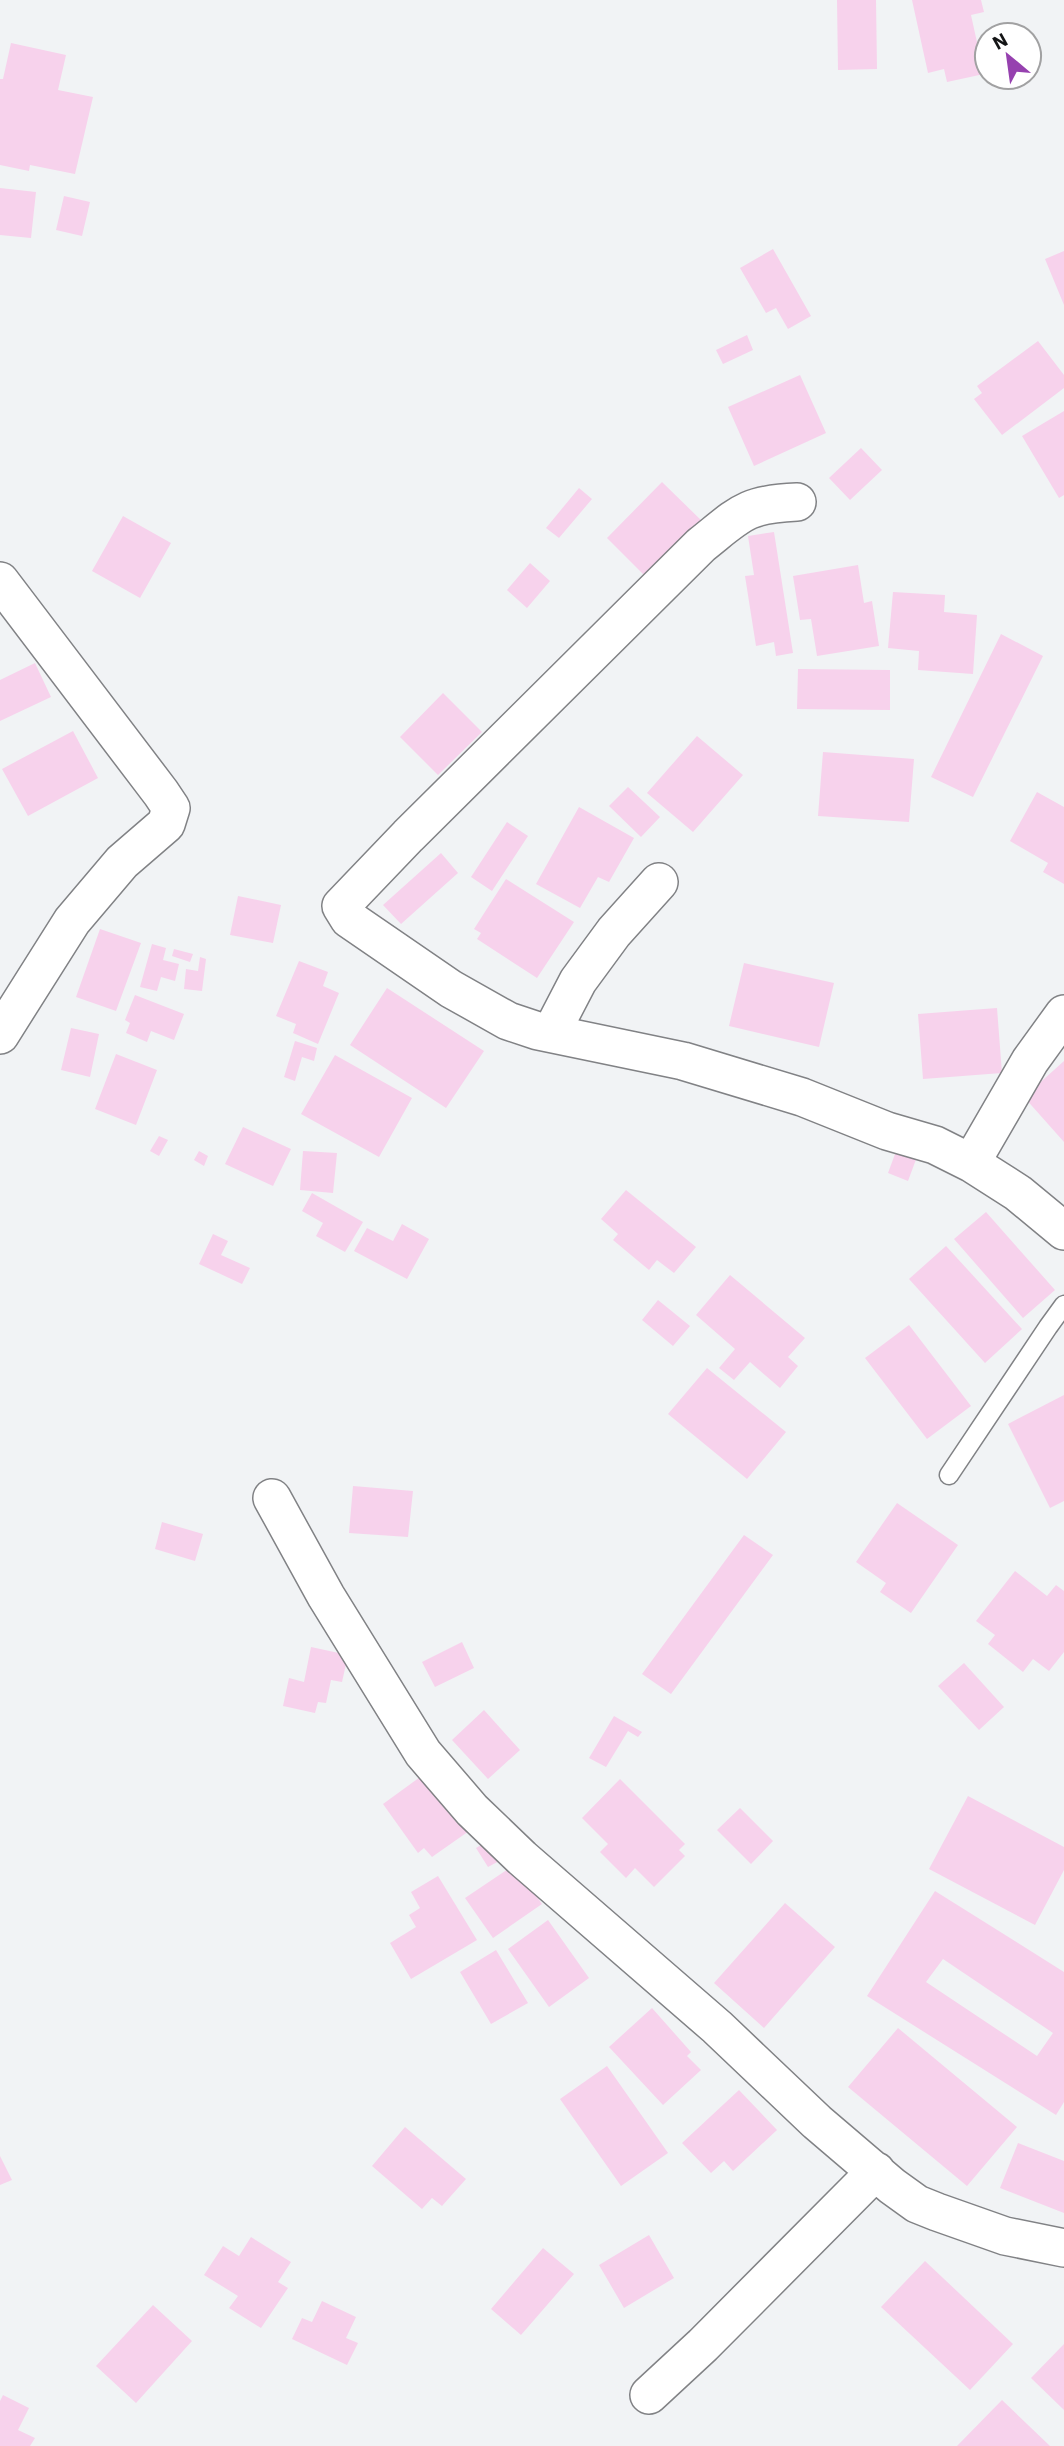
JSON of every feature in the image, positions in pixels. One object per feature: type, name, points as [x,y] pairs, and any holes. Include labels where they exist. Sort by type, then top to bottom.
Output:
[{"type":"street","points":[[797,502],[765,503],[743,510],[701,545],[341,906],[349,919],[451,989],[508,1021],[682,1061],[802,1097],[887,1131],[935,1145],[1018,1192],[1064,1231]]},
{"type":"street","points":[[0,581],[171,808],[166,824],[122,862],[72,921],[0,1035]]},
{"type":"street","points":[[551,1033],[578,981],[614,932],[659,882]]},
{"type":"street","points":[[971,1163],[1030,1061],[1064,1014]]},
{"type":"street","points":[[272,1498],[326,1596],[423,1753],[457,1794],[523,1858],[717,2027],[817,2122],[892,2186],[927,2208],[1005,2236],[1064,2248]]},
{"type":"street","points":[[649,2395],[704,2345],[876,2171]]},
{"type":"lane","points":[[950,1475],[1064,1306]]},
{"type":"building","points":[[837,0],[876,0],[877,69],[838,70]]},
{"type":"building","points":[[912,0],[981,0],[984,12],[971,15],[973,76],[947,82],[944,69],[928,73]]},
{"type":"building","points":[[11,43],[66,55],[58,90],[93,97],[75,174],[30,165],[29,171],[0,165],[0,79],[3,79]]},
{"type":"building","points":[[0,188],[36,192],[31,238],[0,235]]},
{"type":"building","points":[[64,196],[90,202],[82,236],[56,230]]},
{"type":"building","points":[[773,249],[811,316],[788,329],[776,308],[766,313],[740,268]]},
{"type":"building","points":[[1064,251],[1064,305],[1045,259]]},
{"type":"building","points":[[747,335],[753,350],[723,364],[716,350]]},
{"type":"building","points":[[1038,341],[1064,375],[1064,388],[1002,435],[974,399],[982,393],[977,386]]},
{"type":"building","points":[[800,375],[826,433],[754,466],[728,407]]},
{"type":"building","points":[[1064,411],[1064,495],[1059,498],[1022,436]]},
{"type":"building","points":[[861,448],[882,470],[850,500],[829,478]]},
{"type":"building","points":[[662,482],[704,523],[649,580],[607,538]]},
{"type":"building","points":[[579,488],[592,499],[559,538],[546,528]]},
{"type":"building","points":[[123,516],[171,543],[140,598],[92,571]]},
{"type":"building","points":[[774,532],[793,653],[776,656],[774,642],[756,646],[745,576],[754,575],[748,536]]},
{"type":"building","points":[[530,563],[550,581],[527,608],[507,590]]},
{"type":"building","points":[[858,565],[864,603],[872,601],[879,646],[817,656],[811,619],[800,620],[793,576]]},
{"type":"building","points":[[893,592],[945,595],[944,612],[977,615],[973,674],[918,670],[919,651],[888,648]]},
{"type":"building","points":[[1001,634],[1043,656],[973,797],[931,777]]},
{"type":"building","points":[[35,663],[51,697],[0,721],[0,680]]},
{"type":"building","points":[[798,669],[890,670],[890,710],[797,709]]},
{"type":"building","points":[[443,693],[482,732],[438,775],[400,737]]},
{"type":"building","points":[[73,731],[98,778],[28,816],[2,769]]},
{"type":"building","points":[[697,736],[743,775],[693,832],[647,793]]},
{"type":"building","points":[[823,752],[914,759],[909,822],[818,816]]},
{"type":"building","points":[[628,787],[660,817],[641,837],[609,806]]},
{"type":"building","points":[[1037,792],[1064,807],[1064,884],[1043,872],[1048,863],[1010,841]]},
{"type":"building","points":[[579,807],[634,838],[609,882],[598,877],[580,908],[536,884]]},
{"type":"building","points":[[507,822],[528,836],[492,891],[471,877]]},
{"type":"building","points":[[441,853],[458,873],[401,924],[383,905]]},
{"type":"building","points":[[506,879],[574,922],[537,978],[477,939],[481,933],[474,929]]},
{"type":"building","points":[[238,896],[281,905],[273,943],[230,935]]},
{"type":"building","points":[[100,929],[141,943],[116,1011],[76,997]]},
{"type":"building","points":[[152,944],[166,948],[163,960],[179,964],[175,981],[161,977],[157,991],[140,987]]},
{"type":"building","points":[[174,949],[193,954],[190,962],[172,956]]},
{"type":"building","points":[[200,957],[206,959],[202,991],[184,989],[186,969],[198,971]]},
{"type":"building","points":[[299,961],[328,972],[323,986],[339,993],[318,1044],[293,1033],[296,1024],[276,1016]]},
{"type":"building","points":[[744,963],[834,983],[819,1047],[729,1026]]},
{"type":"building","points":[[387,988],[484,1051],[446,1108],[350,1045]]},
{"type":"building","points":[[135,995],[184,1014],[174,1040],[151,1031],[147,1042],[126,1033],[130,1023],[125,1020]]},
{"type":"building","points":[[997,1008],[1002,1073],[923,1079],[918,1014]]},
{"type":"building","points":[[71,1028],[99,1034],[90,1077],[61,1070]]},
{"type":"building","points":[[295,1041],[317,1048],[314,1061],[302,1057],[295,1081],[284,1077]]},
{"type":"building","points":[[116,1054],[157,1070],[136,1125],[95,1109]]},
{"type":"building","points":[[335,1055],[412,1098],[379,1157],[301,1114]]},
{"type":"building","points":[[1064,1061],[1064,1142],[1024,1097]]},
{"type":"building","points":[[243,1127],[291,1149],[273,1186],[225,1164]]},
{"type":"building","points":[[159,1136],[168,1140],[159,1156],[150,1151]]},
{"type":"building","points":[[898,1146],[918,1154],[908,1181],[888,1173]]},
{"type":"building","points":[[199,1151],[208,1156],[204,1166],[194,1160]]},
{"type":"building","points":[[303,1151],[337,1153],[333,1193],[300,1190]]},
{"type":"building","points":[[626,1190],[696,1247],[674,1273],[657,1260],[649,1270],[613,1240],[618,1234],[601,1219]]},
{"type":"building","points":[[312,1193],[363,1222],[345,1252],[316,1236],[323,1223],[302,1211]]},
{"type":"building","points":[[986,1212],[1055,1290],[1023,1318],[954,1239]]},
{"type":"building","points":[[402,1224],[429,1239],[407,1279],[354,1251],[367,1228],[393,1241]]},
{"type":"building","points":[[213,1234],[228,1241],[221,1255],[250,1268],[242,1284],[199,1264]]},
{"type":"building","points":[[946,1246],[1022,1329],[985,1363],[909,1279]]},
{"type":"building","points":[[730,1275],[805,1338],[788,1357],[798,1366],[780,1388],[750,1362],[734,1380],[719,1368],[735,1349],[696,1315]]},
{"type":"building","points":[[658,1300],[690,1326],[673,1346],[642,1320]]},
{"type":"building","points":[[909,1325],[971,1406],[927,1439],[865,1358]]},
{"type":"building","points":[[707,1368],[786,1432],[747,1479],[668,1414]]},
{"type":"building","points":[[1064,1395],[1064,1501],[1050,1508],[1008,1424]]},
{"type":"building","points":[[353,1486],[413,1491],[408,1537],[349,1533]]},
{"type":"building","points":[[897,1503],[958,1545],[911,1613],[880,1592],[886,1583],[856,1562]]},
{"type":"building","points":[[162,1522],[203,1534],[195,1561],[155,1549]]},
{"type":"building","points":[[744,1535],[773,1555],[671,1694],[642,1674]]},
{"type":"building","points":[[1015,1571],[1047,1596],[1056,1585],[1064,1591],[1064,1652],[1049,1671],[1033,1659],[1023,1672],[988,1644],[995,1635],[976,1621]]},
{"type":"building","points":[[462,1642],[474,1668],[435,1687],[422,1662]]},
{"type":"building","points":[[311,1647],[348,1655],[342,1682],[331,1680],[326,1703],[318,1702],[315,1713],[283,1706],[289,1678],[304,1682]]},
{"type":"building","points":[[964,1663],[1004,1707],[979,1730],[938,1686]]},
{"type":"building","points":[[484,1710],[520,1750],[488,1779],[452,1740]]},
{"type":"building","points":[[614,1716],[642,1732],[638,1737],[628,1731],[606,1767],[589,1758]]},
{"type":"building","points":[[427,1772],[469,1831],[432,1857],[424,1848],[418,1853],[383,1804]]},
{"type":"building","points":[[620,1779],[685,1844],[679,1850],[685,1856],[654,1887],[635,1868],[626,1878],[600,1852],[608,1844],[582,1818]]},
{"type":"building","points":[[968,1796],[1064,1847],[1064,1870],[1035,1925],[929,1869]]},
{"type":"building","points":[[740,1808],[773,1841],[751,1864],[717,1830]]},
{"type":"building","points":[[488,1841],[501,1860],[488,1867],[476,1848]]},
{"type":"building","points":[[514,1865],[542,1904],[493,1938],[465,1898]]},
{"type":"building","points":[[438,1876],[477,1940],[411,1979],[390,1943],[416,1927],[409,1915],[420,1908],[411,1892]]},
{"type":"building","points":[[935,1891],[1064,1972],[1064,2102],[1056,2115],[867,1996]],"holes":[[[943,1959],[1053,2033],[1037,2056],[926,1982]]]},
{"type":"building","points":[[785,1903],[835,1947],[764,2028],[714,1983]]},
{"type":"building","points":[[548,1920],[589,1978],[549,2007],[508,1949]]},
{"type":"building","points":[[496,1950],[528,2003],[491,2024],[460,1972]]},
{"type":"building","points":[[652,2008],[691,2052],[687,2056],[701,2070],[663,2105],[609,2047]]},
{"type":"building","points":[[898,2028],[1017,2127],[967,2186],[848,2087]]},
{"type":"building","points":[[607,2066],[668,2153],[621,2186],[560,2099]]},
{"type":"building","points":[[739,2090],[777,2130],[733,2171],[724,2161],[711,2173],[682,2143]]},
{"type":"building","points":[[405,2127],[466,2179],[442,2206],[432,2198],[422,2209],[372,2166]]},
{"type":"building","points":[[1018,2143],[1064,2161],[1064,2213],[1000,2188]]},
{"type":"building","points":[[0,2156],[12,2180],[0,2185]]},
{"type":"building","points":[[649,2235],[674,2278],[624,2308],[599,2265]]},
{"type":"building","points":[[251,2237],[291,2262],[278,2282],[288,2288],[261,2328],[229,2308],[238,2296],[204,2275],[223,2246],[239,2256]]},
{"type":"building","points":[[543,2248],[574,2274],[521,2335],[491,2309]]},
{"type":"building","points":[[925,2261],[1013,2344],[970,2390],[881,2307]]},
{"type":"building","points":[[322,2301],[356,2317],[346,2338],[358,2343],[347,2365],[292,2339],[302,2318],[312,2322]]},
{"type":"building","points":[[153,2305],[192,2341],[136,2403],[96,2366]]},
{"type":"building","points":[[1064,2344],[1064,2410],[1031,2378]]},
{"type":"building","points":[[3,2395],[29,2408],[18,2430],[35,2438],[30,2446],[0,2446],[0,2401]]},
{"type":"building","points":[[1002,2400],[1050,2446],[957,2446]]}]
